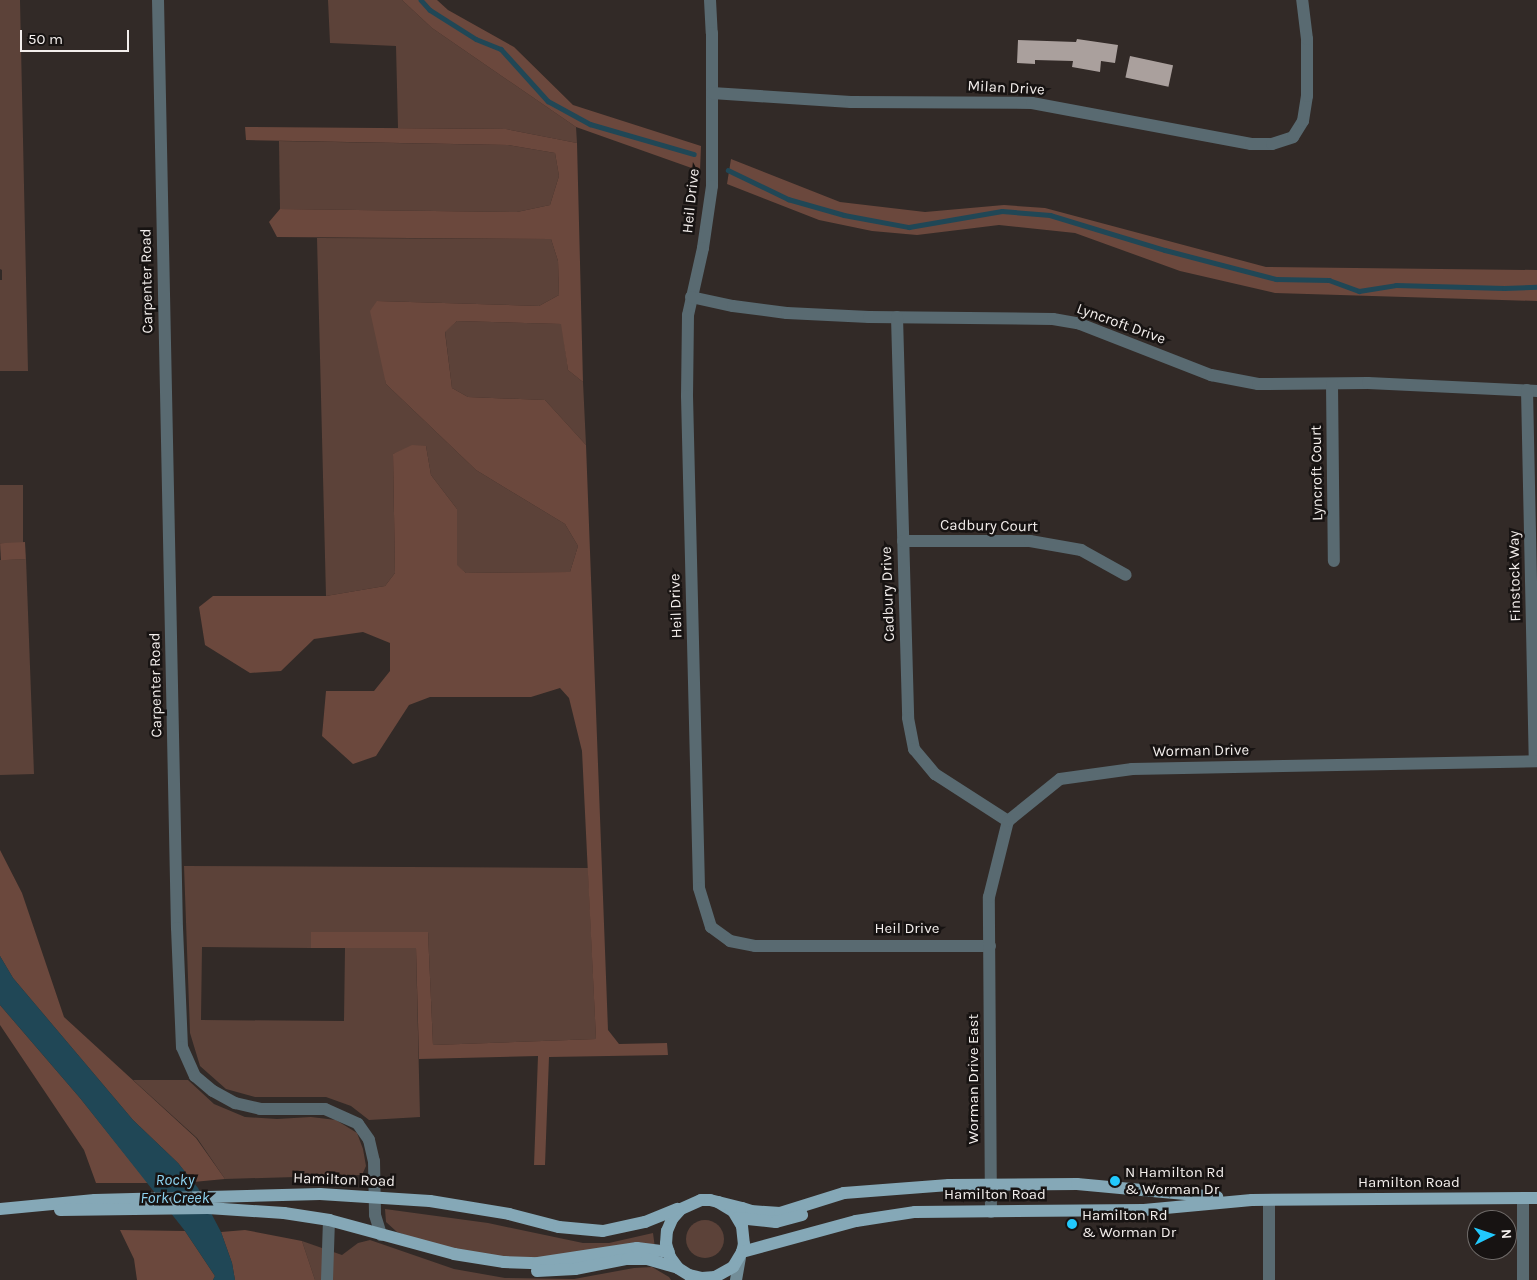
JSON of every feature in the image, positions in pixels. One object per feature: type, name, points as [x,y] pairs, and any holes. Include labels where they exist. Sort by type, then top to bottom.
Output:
[{"type":"main road","name":"Hamilton Road","points":[[718,1202],[752,1211],[780,1213],[844,1193],[911,1186],[1077,1184],[1252,1200],[1537,1198]]},
{"type":"main road","points":[[738,1218],[761,1222],[786,1221],[868,1192]]},
{"type":"main road","name":"Hamilton Road","points":[[0,1209],[255,1195],[320,1194],[375,1196],[456,1205],[560,1226],[593,1230],[622,1228],[681,1208]]},
{"type":"main road","points":[[701,1200],[718,1202],[733,1211],[738,1218],[744,1235],[741,1255],[730,1277],[702,1278],[682,1273],[669,1252],[667,1231],[672,1219],[681,1208],[701,1200]]},
{"type":"main road","name":"Hamilton Road","points":[[741,1255],[810,1232],[871,1218],[915,1212],[1144,1210],[1252,1200]]},
{"type":"main road","name":"Hamilton Road","points":[[98,1205],[208,1208],[284,1213],[329,1220],[454,1254],[504,1262],[538,1263],[637,1248],[669,1252]]},
{"type":"main road","name":"Hamilton Road","points":[[397,1240],[431,1255],[458,1263],[498,1269],[526,1271],[575,1269],[627,1260],[647,1259],[682,1273]]},
{"type":"street","name":"Carpenter Road","points":[[158,0],[177,928],[182,1047],[195,1076],[213,1091],[234,1103],[260,1109],[326,1109],[358,1124],[369,1140],[374,1161],[375,1215],[381,1235]]},
{"type":"street","name":"Heil Drive","points":[[710,0],[712,186],[703,248],[688,315],[687,396],[699,888],[711,927],[730,941],[754,946],[990,946]]},
{"type":"street","name":"Milan Drive","points":[[712,93],[851,102],[1032,103],[1251,144],[1272,144],[1293,137],[1304,121],[1307,96],[1307,39],[1302,0]]},
{"type":"street","name":"Lyncroft Drive","points":[[691,297],[733,306],[787,313],[897,317],[1053,319],[1080,324],[1211,374],[1258,384],[1332,384],[1532,390]]},
{"type":"street","name":"Cadbury Drive","points":[[897,317],[908,718],[914,749],[935,774],[1008,821]]},
{"type":"street","name":"Lyncroft Court","points":[[1332,384],[1334,562]]},
{"type":"street","name":"Finstock Way","points":[[1532,390],[1536,761]]},
{"type":"street","name":"Cadbury Court","points":[[903,541],[1030,541],[1081,550],[1126,576]]},
{"type":"street","name":"Worman Drive","points":[[1008,821],[1060,779],[1132,769],[1536,761]]},
{"type":"street","points":[[990,946],[989,897],[1008,821]]},
{"type":"street","name":"Worman Drive East","points":[[990,946],[991,1212]]},
{"type":"street","points":[[1523,1198],[1523,1280]]},
{"type":"street","points":[[1268,1200],[1269,1280]]},
{"type":"street","points":[[327,1280],[329,1220]]},
{"type":"shaded area","points":[[0,0],[20,0],[28,371],[0,371],[0,280],[2,280],[2,270],[0,269]]},
{"type":"shaded area","points":[[328,0],[402,0],[432,28],[576,127],[577,143],[506,129],[398,128],[396,46],[330,43]]},
{"type":"shaded area","points":[[402,0],[437,0],[448,10],[514,47],[573,105],[701,146],[700,171],[576,127],[432,28]]},
{"type":"shaded area","points":[[245,127],[506,129],[577,143],[583,382],[568,370],[561,324],[457,321],[445,332],[452,388],[468,397],[545,400],[586,445],[608,1030],[619,1044],[667,1043],[668,1055],[549,1057],[545,1165],[534,1165],[538,1056],[419,1059],[416,948],[311,948],[311,932],[428,932],[433,1045],[596,1039],[582,751],[569,698],[560,688],[531,697],[430,697],[409,705],[376,756],[353,764],[322,736],[326,691],[374,691],[390,671],[390,643],[363,632],[314,639],[281,671],[250,673],[205,645],[199,607],[213,596],[326,596],[385,586],[395,573],[393,454],[412,445],[426,446],[431,475],[457,509],[457,565],[466,573],[570,572],[578,546],[565,524],[476,470],[386,384],[370,311],[377,301],[539,306],[559,295],[558,261],[551,239],[277,237],[269,222],[280,209],[517,212],[550,205],[559,176],[555,153],[508,145],[246,140]]},
{"type":"shaded area","points":[[279,141],[508,145],[555,153],[559,176],[550,205],[517,212],[280,209]]},
{"type":"shaded area","points":[[731,159],[840,202],[925,212],[1004,205],[1045,208],[1266,267],[1537,270],[1537,301],[1275,293],[1180,271],[1075,233],[999,225],[917,235],[872,231],[819,220],[727,184]]},
{"type":"shaded area","points":[[317,238],[551,239],[558,261],[559,295],[539,306],[377,301],[386,384],[476,470],[565,524],[578,546],[570,572],[466,573],[456,565],[457,509],[431,475],[426,446],[393,454],[395,573],[385,586],[326,596]]},
{"type":"shaded area","points":[[457,321],[562,324],[568,370],[583,382],[586,445],[545,400],[468,397],[452,388],[445,331]]},
{"type":"shaded area","points":[[0,485],[23,485],[23,543],[0,543]]},
{"type":"shaded area","points":[[25,542],[26,559],[1,560],[0,543]]},
{"type":"shaded area","points":[[26,559],[34,774],[0,775],[0,560]]},
{"type":"shaded area","points":[[0,850],[22,893],[64,1017],[196,1138],[225,1179],[193,1182],[178,1163],[133,1120],[13,978],[0,956]]},
{"type":"shaded area","points":[[184,866],[588,868],[596,1039],[433,1045],[428,932],[311,932],[311,948],[202,947],[201,1020],[344,1021],[345,948],[416,948],[420,1117],[369,1120],[351,1106],[326,1097],[255,1097],[226,1089],[200,1066],[190,1033]]},
{"type":"shaded area","points":[[0,1005],[80,1098],[148,1183],[96,1183],[84,1150],[0,1025]]},
{"type":"shaded area","points":[[133,1080],[188,1080],[214,1104],[245,1117],[277,1119],[311,1117],[336,1120],[357,1133],[363,1149],[366,1166],[362,1175],[225,1179],[197,1138]]},
{"type":"shaded area","points":[[385,1209],[488,1223],[583,1243],[609,1243],[653,1233],[655,1248],[526,1261],[449,1250],[397,1232],[386,1222]]},
{"type":"shaded area","points":[[705,1220],[718,1226],[724,1239],[718,1252],[705,1258],[692,1252],[686,1239],[692,1226]]},
{"type":"shaded area","points":[[120,1230],[185,1231],[215,1276],[213,1280],[137,1280],[134,1259]]},
{"type":"shaded area","points":[[245,1230],[302,1241],[315,1280],[235,1280],[232,1263],[221,1232]]},
{"type":"shaded area","points":[[370,1240],[454,1269],[505,1278],[574,1279],[634,1268],[652,1267],[671,1280],[315,1280],[302,1241],[342,1255],[358,1243]]},
{"type":"water","name":"Rocky Fork Creek","points":[[0,956],[13,978],[133,1120],[178,1163],[198,1188],[221,1232],[232,1263],[235,1280],[213,1280],[215,1276],[185,1231],[80,1098],[0,1005]]},
{"type":"building","points":[[1077,39],[1118,45],[1115,63],[1101,61],[1100,72],[1072,67],[1073,61],[1035,60],[1035,64],[1017,63],[1018,40],[1076,42]]},
{"type":"building","points":[[1130,56],[1173,65],[1168,87],[1125,78]]},
{"type":"waterway","points":[[421,0],[430,10],[476,39],[501,49],[548,101],[590,124],[694,154]]},
{"type":"waterway","points":[[728,170],[788,199],[844,215],[909,227],[1002,211],[1050,215],[1165,250],[1276,279],[1329,280],[1359,291],[1396,285],[1537,287]]},
{"type":"place","name":"N Hamilton Rd & Worman Dr","points":[[1115,1181]]},
{"type":"place","name":"Hamilton Rd & Worman Dr","points":[[1072,1224]]}]
